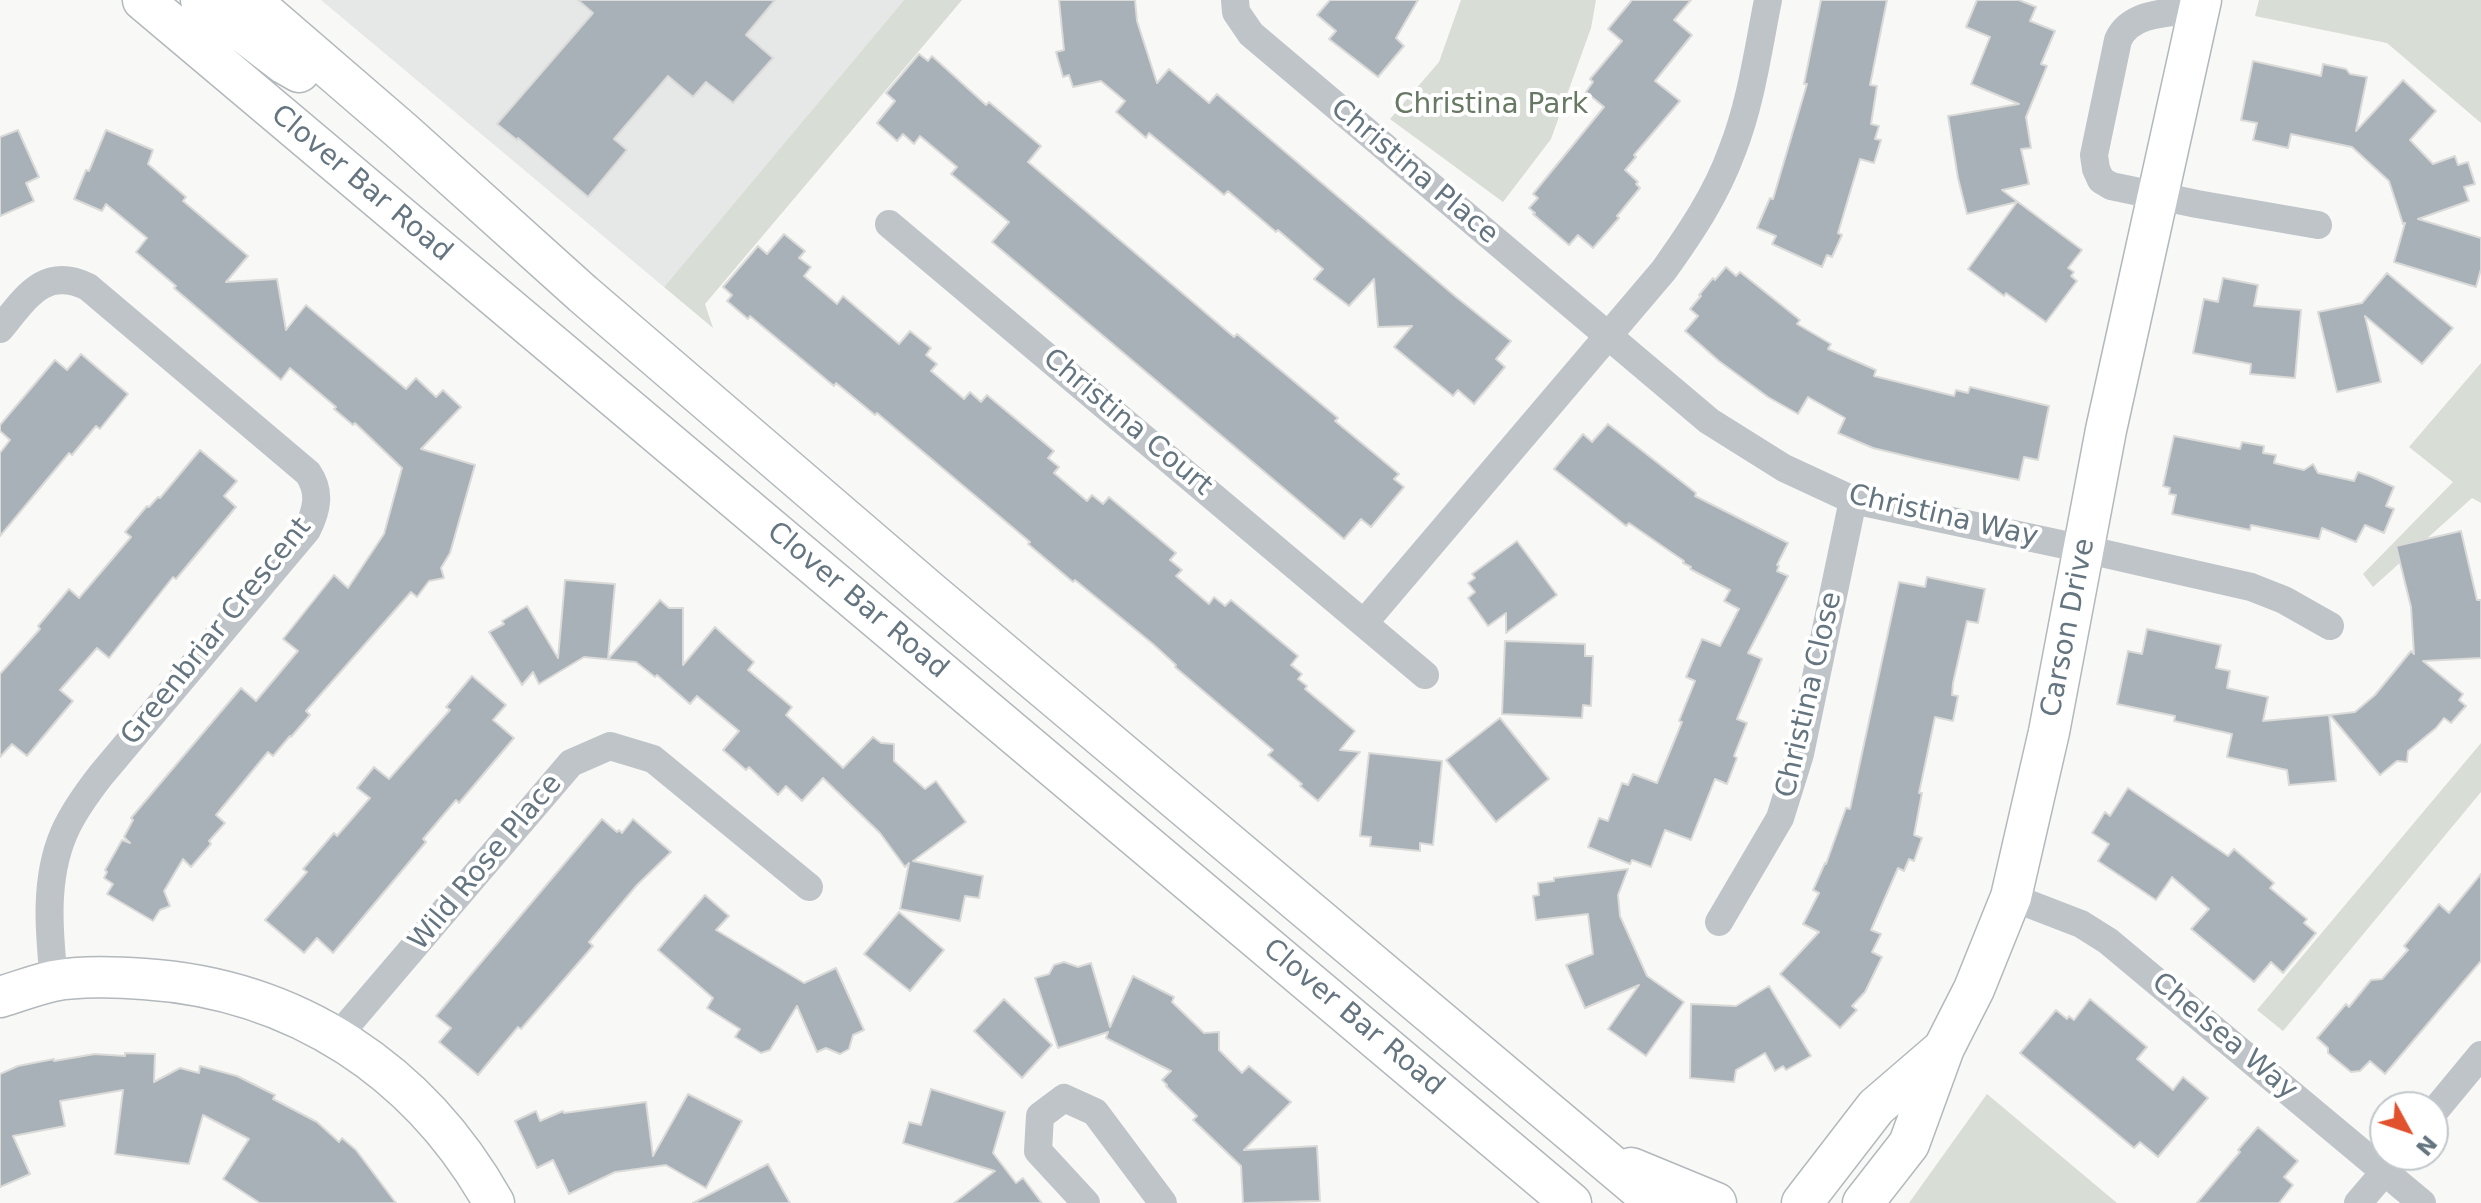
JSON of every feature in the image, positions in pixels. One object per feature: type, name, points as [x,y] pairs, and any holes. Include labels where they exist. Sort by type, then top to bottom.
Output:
[{"type":"main road","name":"Clover Bar Road","points":[[143,0],[1571,1203]]},
{"type":"main road","points":[[201,0],[285,64],[403,132]]},
{"type":"main road","name":"Clover Bar Road","points":[[250,0],[403,132],[561,275],[918,582],[1656,1203]]},
{"type":"main road","name":"Carson Drive","points":[[1863,1203],[1909,1144],[1944,1048],[1974,989],[2011,897],[2049,732],[2106,430],[2200,4]]},
{"type":"main road","points":[[0,997],[54,981],[123,978],[172,981],[220,990],[302,1018],[337,1037],[391,1078],[438,1122],[494,1203]]},
{"type":"main road","name":"Carson Drive","points":[[1802,1203],[1876,1107],[1944,1048]]},
{"type":"main road","points":[[1599,1155],[1716,1203]]},
{"type":"street","name":"Christina Place","points":[[1235,0],[1236,12],[1251,34],[1607,336]]},
{"type":"street","points":[[1364,623],[1664,270],[1697,221],[1724,171],[1744,114],[1768,0]]},
{"type":"street","points":[[2200,4],[2144,17],[2130,23],[2122,32],[2094,155],[2101,180],[2111,186],[2157,197],[2318,225]]},
{"type":"street","name":"Christina Court","points":[[889,224],[1425,675]]},
{"type":"street","name":"Greenbriar Crescent","points":[[0,329],[30,293],[49,281],[58,278],[74,280],[88,287],[308,473],[317,494],[316,507],[307,530],[101,775],[80,802],[63,833],[54,866],[49,908],[54,981]]},
{"type":"street","name":"Christina Way","points":[[1607,336],[1709,421],[1784,468],[1853,500],[2251,587],[2284,600],[2330,626]]},
{"type":"street","name":"Christina Close","points":[[1719,922],[1768,840],[1788,795],[1800,754],[1853,500]]},
{"type":"street","name":"Wild Rose Place","points":[[337,1037],[571,763],[610,746],[653,759],[809,887]]},
{"type":"street","name":"Chelsea Way","points":[[2011,897],[2081,924],[2108,941],[2369,1146]]},
{"type":"street","points":[[2449,1094],[2481,1055]]},
{"type":"street","points":[[1086,1203],[1038,1151],[1040,1116],[1064,1098],[1095,1112],[1163,1203]]},
{"type":"street","points":[[2358,1203],[2386,1171]]},
{"type":"street","name":"Chelsea Way","points":[[2397,1171],[2422,1203]]},
{"type":"shaded area","points":[[321,0],[904,0],[664,287]]},
{"type":"green space","points":[[904,0],[962,0],[705,304],[713,328],[664,287]]},
{"type":"green space","name":"Christina Park","points":[[1461,0],[1596,0],[1591,28],[1551,139],[1503,202],[1390,119],[1439,62]]},
{"type":"green space","points":[[2259,0],[2481,0],[2481,123],[2387,43],[2255,16]]},
{"type":"green space","points":[[2481,363],[2481,503],[2472,498],[2373,587],[2363,574],[2453,482],[2409,447]]},
{"type":"green space","points":[[2481,743],[2481,792],[2283,1031],[2257,1010]]},
{"type":"green space","points":[[1987,1094],[2117,1203],[1909,1203]]},
{"type":"building","points":[[578,0],[775,0],[746,35],[773,58],[733,103],[706,82],[693,97],[668,76],[614,139],[627,150],[588,197],[497,124],[593,13]]},
{"type":"building","points":[[1059,0],[1135,0],[1137,21],[1157,83],[1169,69],[1209,103],[1217,94],[1511,341],[1496,359],[1505,367],[1474,404],[1458,390],[1453,396],[1394,347],[1412,326],[1378,327],[1374,279],[1349,306],[1314,279],[1323,269],[1278,230],[1276,232],[1228,191],[1224,195],[1149,133],[1146,138],[1116,112],[1125,101],[1101,81],[1073,87],[1069,75],[1063,77],[1056,52],[1064,50]]},
{"type":"building","points":[[1330,0],[1418,0],[1396,38],[1404,46],[1378,77],[1329,39],[1336,31],[1317,15]]},
{"type":"building","points":[[1632,0],[1691,0],[1674,20],[1692,35],[1655,81],[1680,101],[1625,170],[1640,188],[1617,216],[1619,218],[1593,248],[1578,235],[1569,245],[1529,208],[1538,198],[1533,194],[1604,107],[1586,92],[1593,82],[1590,79],[1622,41],[1608,29]]},
{"type":"building","points":[[1821,0],[1887,0],[1870,85],[1877,86],[1871,124],[1879,126],[1875,139],[1881,140],[1874,163],[1860,159],[1838,233],[1842,235],[1832,257],[1827,255],[1822,267],[1772,244],[1776,236],[1757,228],[1770,198],[1773,199],[1807,84],[1804,84]]},
{"type":"building","points":[[1977,0],[2019,0],[2036,7],[2030,21],[2055,31],[2041,64],[2047,66],[2026,117],[2031,148],[2021,149],[2029,184],[2002,190],[2082,250],[2068,268],[2074,272],[2071,276],[2077,281],[2046,322],[1968,269],[2017,202],[1967,214],[1958,178],[1948,116],[2019,104],[1971,84],[1990,37],[1966,27]]},
{"type":"building","points":[[919,54],[928,61],[932,56],[986,105],[989,102],[1041,146],[1028,162],[1234,337],[1237,334],[1338,418],[1335,421],[1399,474],[1394,479],[1404,487],[1371,527],[1361,519],[1344,539],[992,242],[1009,222],[951,174],[957,167],[920,136],[914,144],[903,134],[897,141],[877,123],[895,101],[886,93]]},
{"type":"building","points":[[2253,61],[2321,76],[2323,64],[2367,77],[2356,131],[2403,80],[2436,111],[2410,140],[2433,164],[2455,156],[2458,165],[2468,162],[2475,184],[2464,187],[2469,201],[2418,219],[2481,238],[2481,269],[2476,287],[2394,262],[2405,223],[2389,181],[2352,147],[2291,134],[2288,148],[2253,140],[2257,123],[2241,120]]},
{"type":"building","points":[[18,130],[39,177],[26,183],[34,201],[0,216],[0,137]]},
{"type":"building","points":[[106,130],[153,150],[148,164],[186,197],[183,201],[248,256],[226,282],[277,279],[286,330],[306,305],[406,389],[416,378],[436,397],[443,390],[461,407],[421,449],[475,465],[450,553],[441,568],[444,578],[429,581],[417,597],[411,592],[306,711],[310,715],[291,737],[273,756],[268,752],[216,815],[225,823],[209,841],[211,844],[191,867],[183,859],[164,891],[170,906],[160,910],[153,921],[107,894],[113,884],[104,878],[105,870],[122,840],[130,843],[124,837],[133,820],[131,818],[241,688],[256,701],[298,651],[283,639],[334,575],[348,588],[384,534],[402,468],[290,368],[281,380],[174,288],[176,286],[136,252],[147,238],[106,204],[102,211],[74,199]]},
{"type":"building","points":[[784,234],[805,251],[799,258],[811,267],[804,276],[837,304],[843,296],[899,344],[910,331],[931,348],[926,355],[937,364],[931,371],[964,399],[970,392],[981,402],[987,395],[1054,451],[1048,458],[1059,467],[1054,473],[1087,501],[1092,495],[1103,504],[1109,497],[1176,553],[1170,560],[1182,570],[1176,576],[1209,604],[1214,597],[1225,606],[1231,600],[1298,656],[1291,665],[1302,674],[1298,679],[1307,686],[1305,689],[1355,731],[1340,750],[1360,752],[1318,801],[1268,755],[1273,750],[1175,667],[1153,644],[1075,580],[1073,582],[877,413],[875,415],[836,383],[834,386],[750,316],[748,319],[727,301],[732,295],[723,287],[758,246],[767,254]]},
{"type":"building","points":[[1726,267],[1736,276],[1740,272],[1800,320],[1797,324],[1831,344],[1828,349],[1876,370],[1874,376],[1954,396],[1956,390],[1968,393],[1970,387],[2049,406],[2038,460],[2024,457],[2019,480],[1923,460],[1873,448],[1838,433],[1845,418],[1808,397],[1798,414],[1768,397],[1685,331],[1698,316],[1690,309],[1713,278],[1715,280]]},
{"type":"building","points":[[2387,273],[2453,328],[2422,364],[2365,316],[2381,382],[2337,392],[2318,312],[2362,303]]},
{"type":"building","points":[[2223,278],[2258,285],[2254,306],[2301,310],[2295,378],[2250,374],[2251,364],[2193,353],[2204,299],[2218,302]]},
{"type":"building","points":[[81,354],[128,394],[100,429],[96,426],[72,455],[69,453],[0,536],[0,453],[10,440],[0,431],[0,425],[55,360],[67,370]]},
{"type":"building","points":[[1608,424],[1696,493],[1695,496],[1788,543],[1777,571],[1788,576],[1748,653],[1762,659],[1737,719],[1747,723],[1727,784],[1715,779],[1691,840],[1665,830],[1651,867],[1632,860],[1630,864],[1588,847],[1599,818],[1608,821],[1622,783],[1628,785],[1633,774],[1657,783],[1695,681],[1686,677],[1702,639],[1720,646],[1739,609],[1724,601],[1730,590],[1690,569],[1684,561],[1629,523],[1626,526],[1554,469],[1583,434],[1592,442]]},
{"type":"building","points":[[2174,436],[2240,449],[2242,442],[2264,446],[2263,453],[2276,455],[2274,463],[2304,470],[2313,464],[2318,473],[2354,481],[2358,472],[2394,487],[2386,506],[2394,509],[2384,533],[2365,525],[2356,542],[2322,528],[2319,539],[2251,525],[2250,530],[2172,514],[2176,495],[2169,494],[2170,488],[2163,486]]},
{"type":"building","points":[[200,450],[237,481],[224,496],[236,507],[176,579],[173,577],[109,658],[97,648],[60,690],[73,701],[27,756],[12,744],[0,757],[0,674],[40,629],[38,626],[69,589],[79,598],[131,537],[125,532],[147,506],[160,498]]},
{"type":"building","points":[[2461,531],[2477,600],[2481,600],[2481,658],[2423,661],[2463,694],[2459,700],[2466,706],[2451,723],[2444,718],[2408,751],[2407,762],[2397,761],[2380,775],[2330,715],[2355,712],[2375,695],[2411,651],[2414,654],[2411,607],[2396,546]]},
{"type":"building","points":[[1517,541],[1557,595],[1506,633],[1506,613],[1488,626],[1468,598],[1475,592],[1468,583],[1475,578],[1472,574]]},
{"type":"building","points":[[1927,577],[1985,589],[1978,623],[1967,621],[1953,683],[1952,695],[1958,696],[1953,721],[1935,717],[1919,793],[1922,793],[1914,835],[1922,838],[1914,861],[1909,859],[1904,871],[1898,868],[1871,930],[1881,934],[1872,952],[1882,957],[1865,992],[1852,1006],[1857,1010],[1840,1028],[1780,974],[1819,932],[1803,924],[1819,893],[1813,890],[1846,808],[1850,809],[1899,582],[1925,587]]},
{"type":"building","points":[[565,580],[615,584],[608,659],[660,600],[669,608],[683,608],[683,665],[715,627],[754,662],[748,670],[792,707],[786,715],[843,768],[873,737],[881,743],[894,744],[894,761],[925,789],[936,781],[966,822],[913,861],[983,876],[979,898],[965,896],[960,921],[900,909],[909,863],[905,867],[880,833],[823,778],[802,801],[786,786],[778,795],[749,767],[746,770],[723,750],[739,731],[697,696],[690,704],[657,675],[655,677],[636,662],[584,657],[539,684],[533,672],[522,685],[489,632],[527,606],[558,658]]},
{"type":"building","points":[[2147,629],[2221,645],[2216,668],[2230,671],[2227,688],[2268,697],[2263,721],[2329,715],[2336,781],[2289,785],[2287,770],[2227,757],[2232,734],[2174,721],[2175,716],[2117,704],[2128,651],[2142,654]]},
{"type":"building","points":[[1505,641],[1585,644],[1585,656],[1593,656],[1591,706],[1583,705],[1582,718],[1502,714]]},
{"type":"building","points":[[472,676],[506,705],[493,720],[514,738],[459,803],[456,800],[423,839],[426,842],[333,953],[317,938],[304,953],[265,920],[307,872],[303,869],[370,798],[357,788],[374,767],[389,779],[450,710],[446,707]]},
{"type":"building","points":[[1500,718],[1549,779],[1496,822],[1446,760]]},
{"type":"building","points":[[1369,753],[1442,761],[1433,845],[1420,843],[1420,851],[1370,846],[1371,837],[1360,836]]},
{"type":"building","points":[[2128,788],[2228,856],[2234,849],[2274,883],[2270,888],[2307,919],[2304,923],[2316,933],[2283,973],[2271,962],[2254,982],[2191,929],[2209,909],[2172,877],[2156,900],[2098,861],[2109,844],[2092,833],[2105,812],[2110,816]]},
{"type":"building","points":[[602,819],[622,833],[633,819],[671,852],[637,885],[589,942],[593,946],[478,1075],[439,1042],[451,1028],[436,1016]]},
{"type":"building","points":[[1628,869],[1618,895],[1620,916],[1647,976],[1684,1002],[1646,1056],[1608,1029],[1639,985],[1585,1008],[1566,965],[1593,954],[1588,914],[1536,920],[1533,896],[1539,895],[1538,883],[1554,881],[1554,878]]},
{"type":"building","points":[[2481,874],[2481,961],[2385,1074],[2370,1061],[2360,1071],[2351,1072],[2328,1053],[2328,1048],[2317,1038],[2371,980],[2382,979],[2408,950],[2404,946],[2439,904],[2449,913]]},
{"type":"building","points":[[705,895],[729,916],[716,930],[804,983],[836,968],[864,1030],[853,1035],[849,1049],[840,1054],[826,1048],[817,1052],[797,1006],[770,1050],[761,1053],[735,1037],[740,1029],[707,1008],[713,998],[658,950]]},
{"type":"building","points":[[899,912],[944,950],[910,991],[864,954]]},
{"type":"building","points":[[1064,962],[1078,967],[1091,963],[1110,1027],[1133,976],[1174,997],[1172,1002],[1204,1033],[1219,1032],[1219,1050],[1242,1073],[1249,1066],[1291,1102],[1244,1150],[1317,1146],[1320,1201],[1243,1203],[1241,1166],[1193,1120],[1197,1116],[1166,1086],[1162,1080],[1171,1071],[1106,1038],[1108,1032],[1058,1048],[1035,978],[1049,974],[1054,965]]},
{"type":"building","points":[[1769,986],[1811,1056],[1786,1070],[1783,1066],[1775,1071],[1765,1053],[1736,1070],[1734,1082],[1690,1078],[1691,1004],[1736,1006]]},
{"type":"building","points":[[1004,999],[1052,1045],[1022,1078],[974,1031]]},
{"type":"building","points":[[2090,999],[2147,1047],[2137,1059],[2173,1090],[2183,1077],[2208,1098],[2158,1157],[2140,1142],[2134,1148],[2020,1053],[2056,1010],[2067,1019],[2069,1016],[2074,1020]]},
{"type":"building","points":[[125,1053],[155,1054],[154,1082],[180,1068],[199,1073],[200,1066],[237,1076],[275,1095],[273,1099],[317,1122],[339,1142],[342,1138],[356,1150],[396,1203],[260,1203],[223,1179],[249,1139],[203,1115],[189,1164],[115,1154],[123,1090],[60,1101],[65,1126],[13,1136],[30,1174],[0,1187],[0,1074],[18,1066],[54,1059],[95,1054],[125,1056]]},
{"type":"building","points":[[931,1089],[1005,1112],[993,1153],[1016,1183],[1023,1178],[1042,1203],[954,1203],[995,1171],[903,1143],[909,1122],[921,1125]]},
{"type":"building","points":[[688,1094],[742,1121],[706,1188],[666,1165],[615,1172],[569,1194],[553,1160],[537,1168],[515,1121],[536,1111],[540,1121],[563,1111],[646,1102],[653,1156]]},
{"type":"building","points":[[2258,1127],[2298,1161],[2284,1177],[2293,1185],[2279,1203],[2197,1203],[2240,1152],[2238,1150]]},
{"type":"building","points":[[768,1164],[790,1203],[693,1203]]}]
